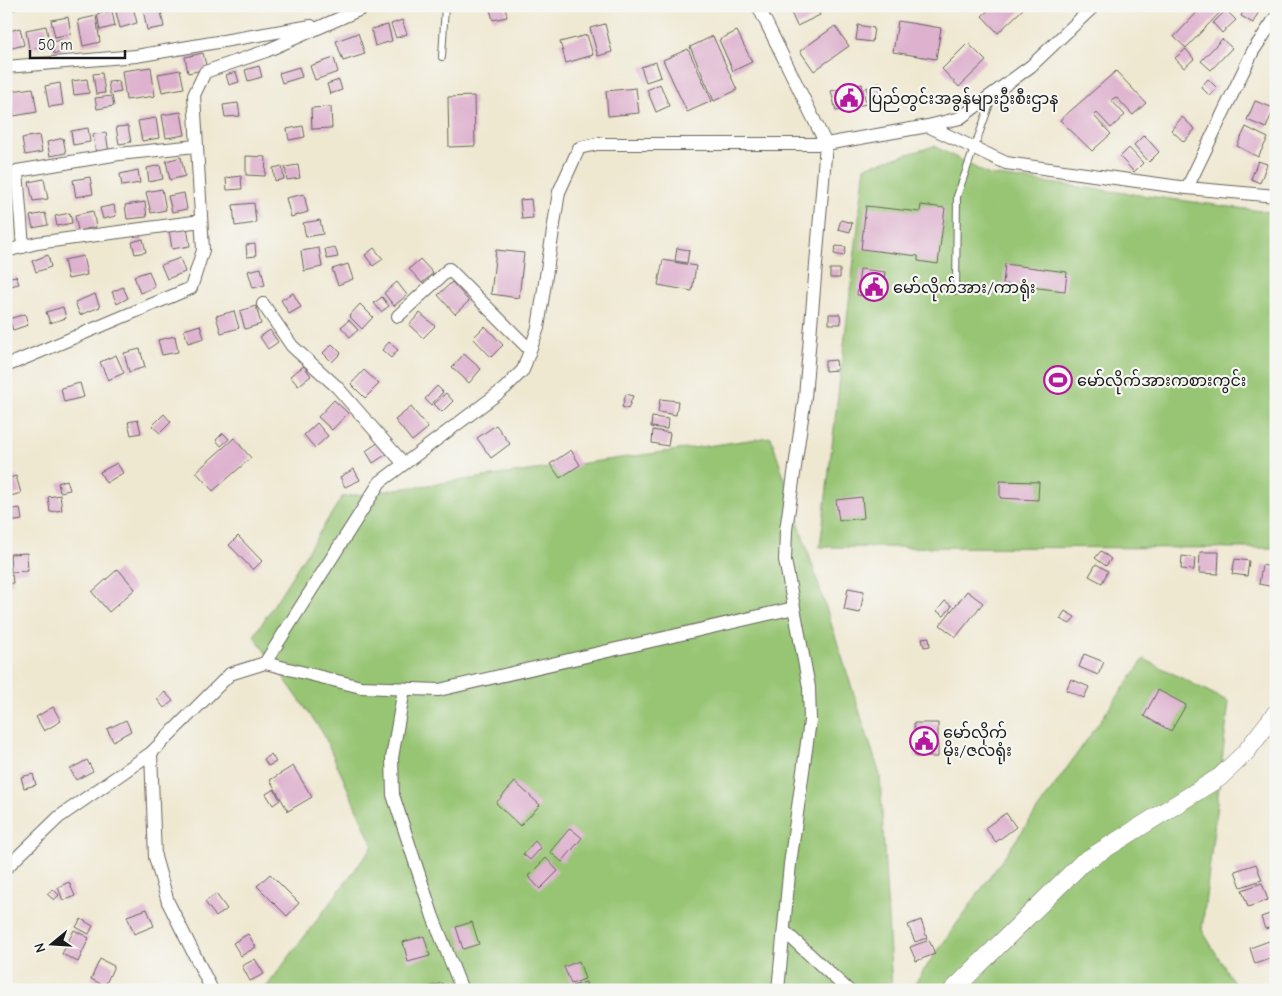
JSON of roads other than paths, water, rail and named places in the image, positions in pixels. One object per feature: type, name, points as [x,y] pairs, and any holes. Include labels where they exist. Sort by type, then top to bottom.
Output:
[{"type":"main road","points":[[953,990],[1082,863],[1220,778],[1245,753],[1276,713]]},
{"type":"street","points":[[758,6],[826,144],[805,397],[786,530],[785,560],[809,687],[810,721],[790,864],[778,990]]},
{"type":"street","points":[[265,663],[380,482],[504,389],[523,370],[538,328],[559,192],[579,148],[597,144],[826,144],[928,126],[960,118],[1031,66],[1094,6]]},
{"type":"street","points":[[6,67],[136,56],[310,26],[366,7]]},
{"type":"street","points":[[6,366],[191,288],[204,250],[194,95],[205,72],[266,51],[366,7]]},
{"type":"street","points":[[1187,188],[1253,51],[1276,17]]},
{"type":"street","points":[[928,126],[1006,163],[1187,188],[1276,196]]},
{"type":"street","points":[[23,247],[12,172],[119,154],[196,146]]},
{"type":"street","points":[[6,251],[201,221]]},
{"type":"street","points":[[398,316],[449,269],[530,350]]},
{"type":"street","points":[[263,304],[292,346],[337,387],[404,464]]},
{"type":"street","points":[[6,868],[59,817],[151,753],[230,674],[265,663],[360,687],[439,690],[794,608]]},
{"type":"street","points":[[404,688],[392,758],[393,795],[433,917],[462,990]]},
{"type":"street","points":[[151,753],[155,857],[168,902],[212,990]]},
{"type":"street","points":[[784,932],[848,990]]},
{"type":"lane","points":[[442,57],[445,6]]},
{"type":"lane","points":[[956,291],[957,196],[993,94]]},
{"type":"place","name":"ပြည်တွင်းအခွန်များဦးစီးဌာန","points":[[849,98]]},
{"type":"place","name":"မော်လိုက်အား/ကာရုံး","points":[[874,287]]},
{"type":"place","name":"မော်လိုက်အားကစားကွင်း","points":[[1058,380]]},
{"type":"place","name":"မော်လိုက် မိုး/ဇလရုံး","points":[[924,741]]}]
